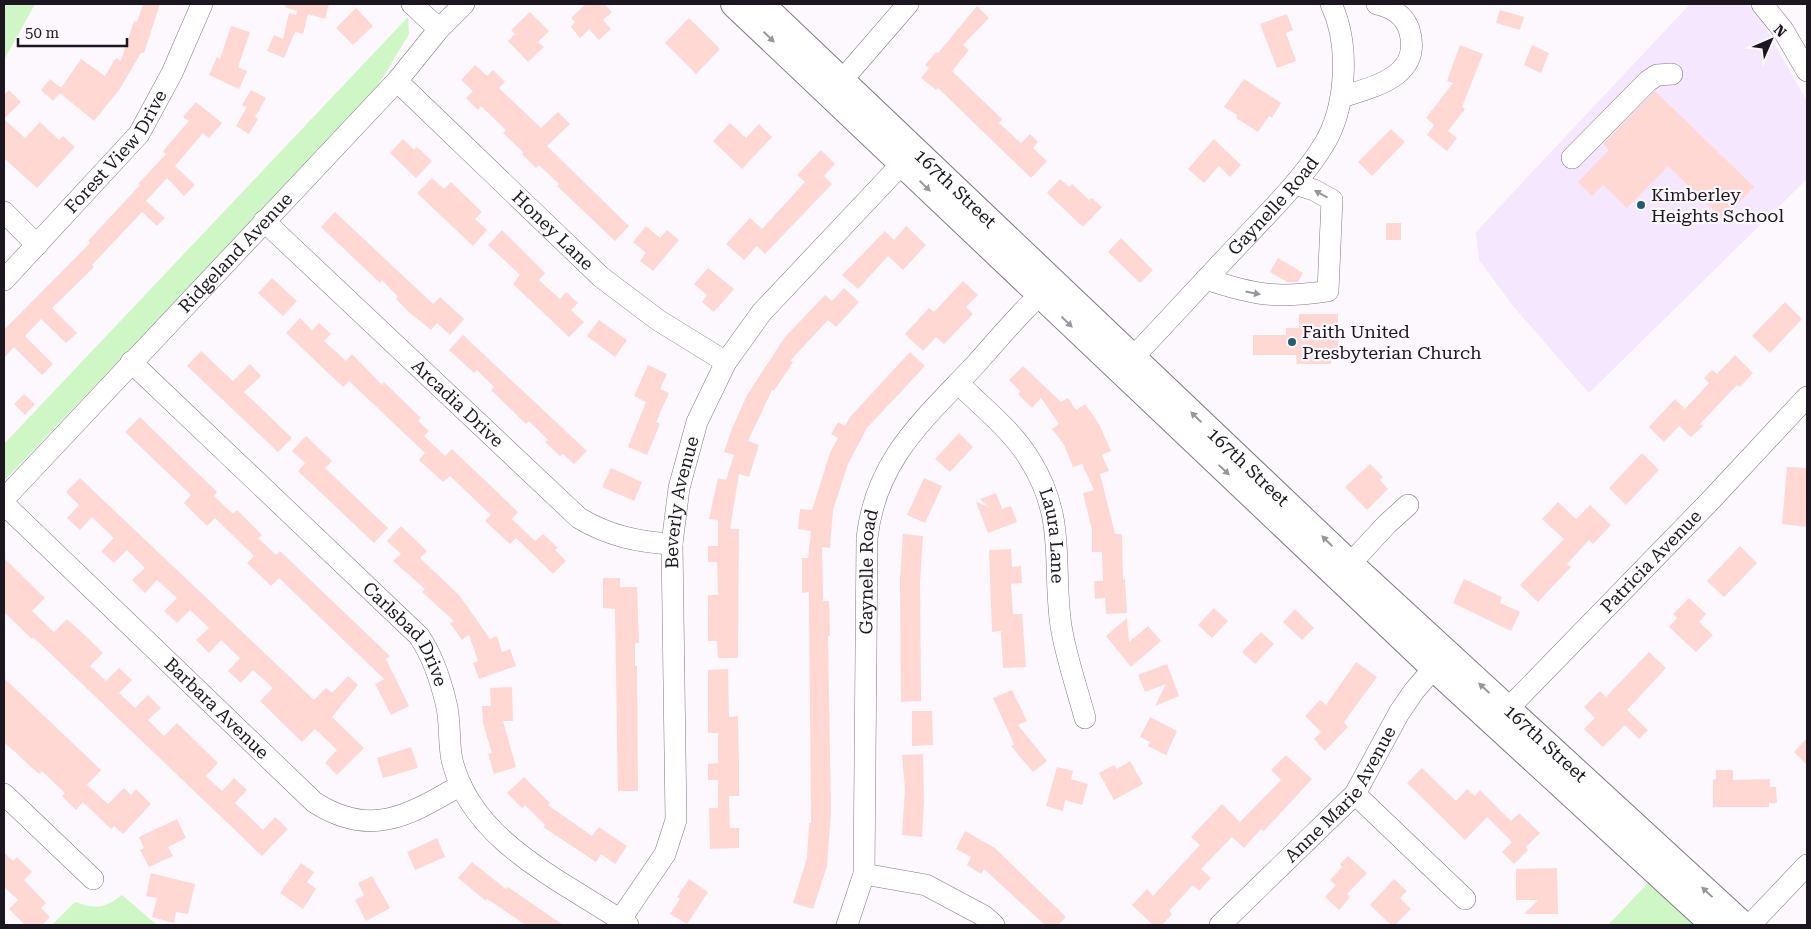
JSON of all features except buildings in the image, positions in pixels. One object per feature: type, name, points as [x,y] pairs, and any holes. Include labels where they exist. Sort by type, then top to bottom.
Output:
[{"type":"main road","name":"167th Street","points":[[734,4],[836,88],[1046,289],[1501,716],[1743,925]]},
{"type":"main road","name":"167th Street","points":[[761,4],[836,88]]},
{"type":"main road","name":"167th Street","points":[[1126,364],[1350,564],[1440,660]]},
{"type":"main road","name":"167th Street","points":[[1501,716],[1714,925]]},
{"type":"street","name":"Forest View Drive","points":[[4,280],[139,134],[172,73],[202,4]]},
{"type":"street","points":[[412,4],[440,29]]},
{"type":"street","name":"Ridgeland Avenue","points":[[4,499],[264,220],[397,81],[440,29],[464,4]]},
{"type":"street","points":[[836,88],[908,4]]},
{"type":"street","name":"Gaynelle Road","points":[[1126,364],[1295,184],[1324,145],[1342,97],[1344,64],[1337,4]]},
{"type":"street","points":[[1342,97],[1385,83],[1403,69],[1410,58],[1412,43],[1408,28],[1401,15],[1377,4]]},
{"type":"street","points":[[1762,4],[1783,30],[1807,71]]},
{"type":"street","points":[[1572,158],[1648,81],[1657,75],[1672,74]]},
{"type":"street","name":"Honey Lane","points":[[397,81],[602,277],[658,320],[726,362]]},
{"type":"street","name":"Beverly Avenue","points":[[624,923],[665,854],[676,820],[672,544],[679,488],[697,422],[726,362],[762,312],[908,157]]},
{"type":"street","points":[[1206,279],[1241,290],[1271,296],[1328,291],[1332,200],[1314,190],[1295,184]]},
{"type":"street","points":[[4,212],[38,245]]},
{"type":"street","name":"Arcadia Drive","points":[[264,220],[579,518],[594,527],[625,538],[672,544]]},
{"type":"street","name":"Gaynelle Road","points":[[847,925],[864,874],[869,522],[877,491],[899,449],[911,433],[1046,289]]},
{"type":"street","name":"Carlsbad Drive","points":[[132,362],[420,636],[426,646],[447,704],[452,761],[461,786],[487,824],[508,844],[624,923]]},
{"type":"street","name":"Laura Lane","points":[[958,384],[1020,444],[1031,461],[1050,503],[1058,545],[1061,625],[1085,718]]},
{"type":"street","name":"Patricia Avenue","points":[[1501,716],[1710,501],[1807,397]]},
{"type":"street","name":"Barbara Avenue","points":[[4,504],[314,802],[328,811],[360,821],[387,820],[418,808],[461,786]]},
{"type":"street","points":[[1350,564],[1387,524],[1408,505]]},
{"type":"street","name":"Anne Marie Avenue","points":[[1220,925],[1355,794],[1399,714],[1440,660]]},
{"type":"street","points":[[4,794],[93,879]]},
{"type":"street","points":[[1355,794],[1465,899]]},
{"type":"street","points":[[1750,925],[1807,865]]},
{"type":"street","points":[[864,874],[926,885],[984,916],[994,925]]},
{"type":"shaded area","name":"Kimberley Heights School","points":[[1690,4],[1748,4],[1755,10],[1807,101],[1807,179],[1589,393],[1513,306],[1479,260],[1476,232]]},
{"type":"green space","points":[[4,4],[35,4],[4,60]]},
{"type":"green space","points":[[408,17],[409,34],[373,94],[4,481],[4,444]]},
{"type":"green space","points":[[1651,880],[1698,925],[1608,925]]},
{"type":"green space","points":[[122,895],[157,925],[52,925],[75,902],[94,907],[110,903]]},
{"type":"place","name":"Kimberley Heights School","points":[[1641,205]]},
{"type":"place","name":"Faith United Presbyterian Church","points":[[1292,342]]}]
